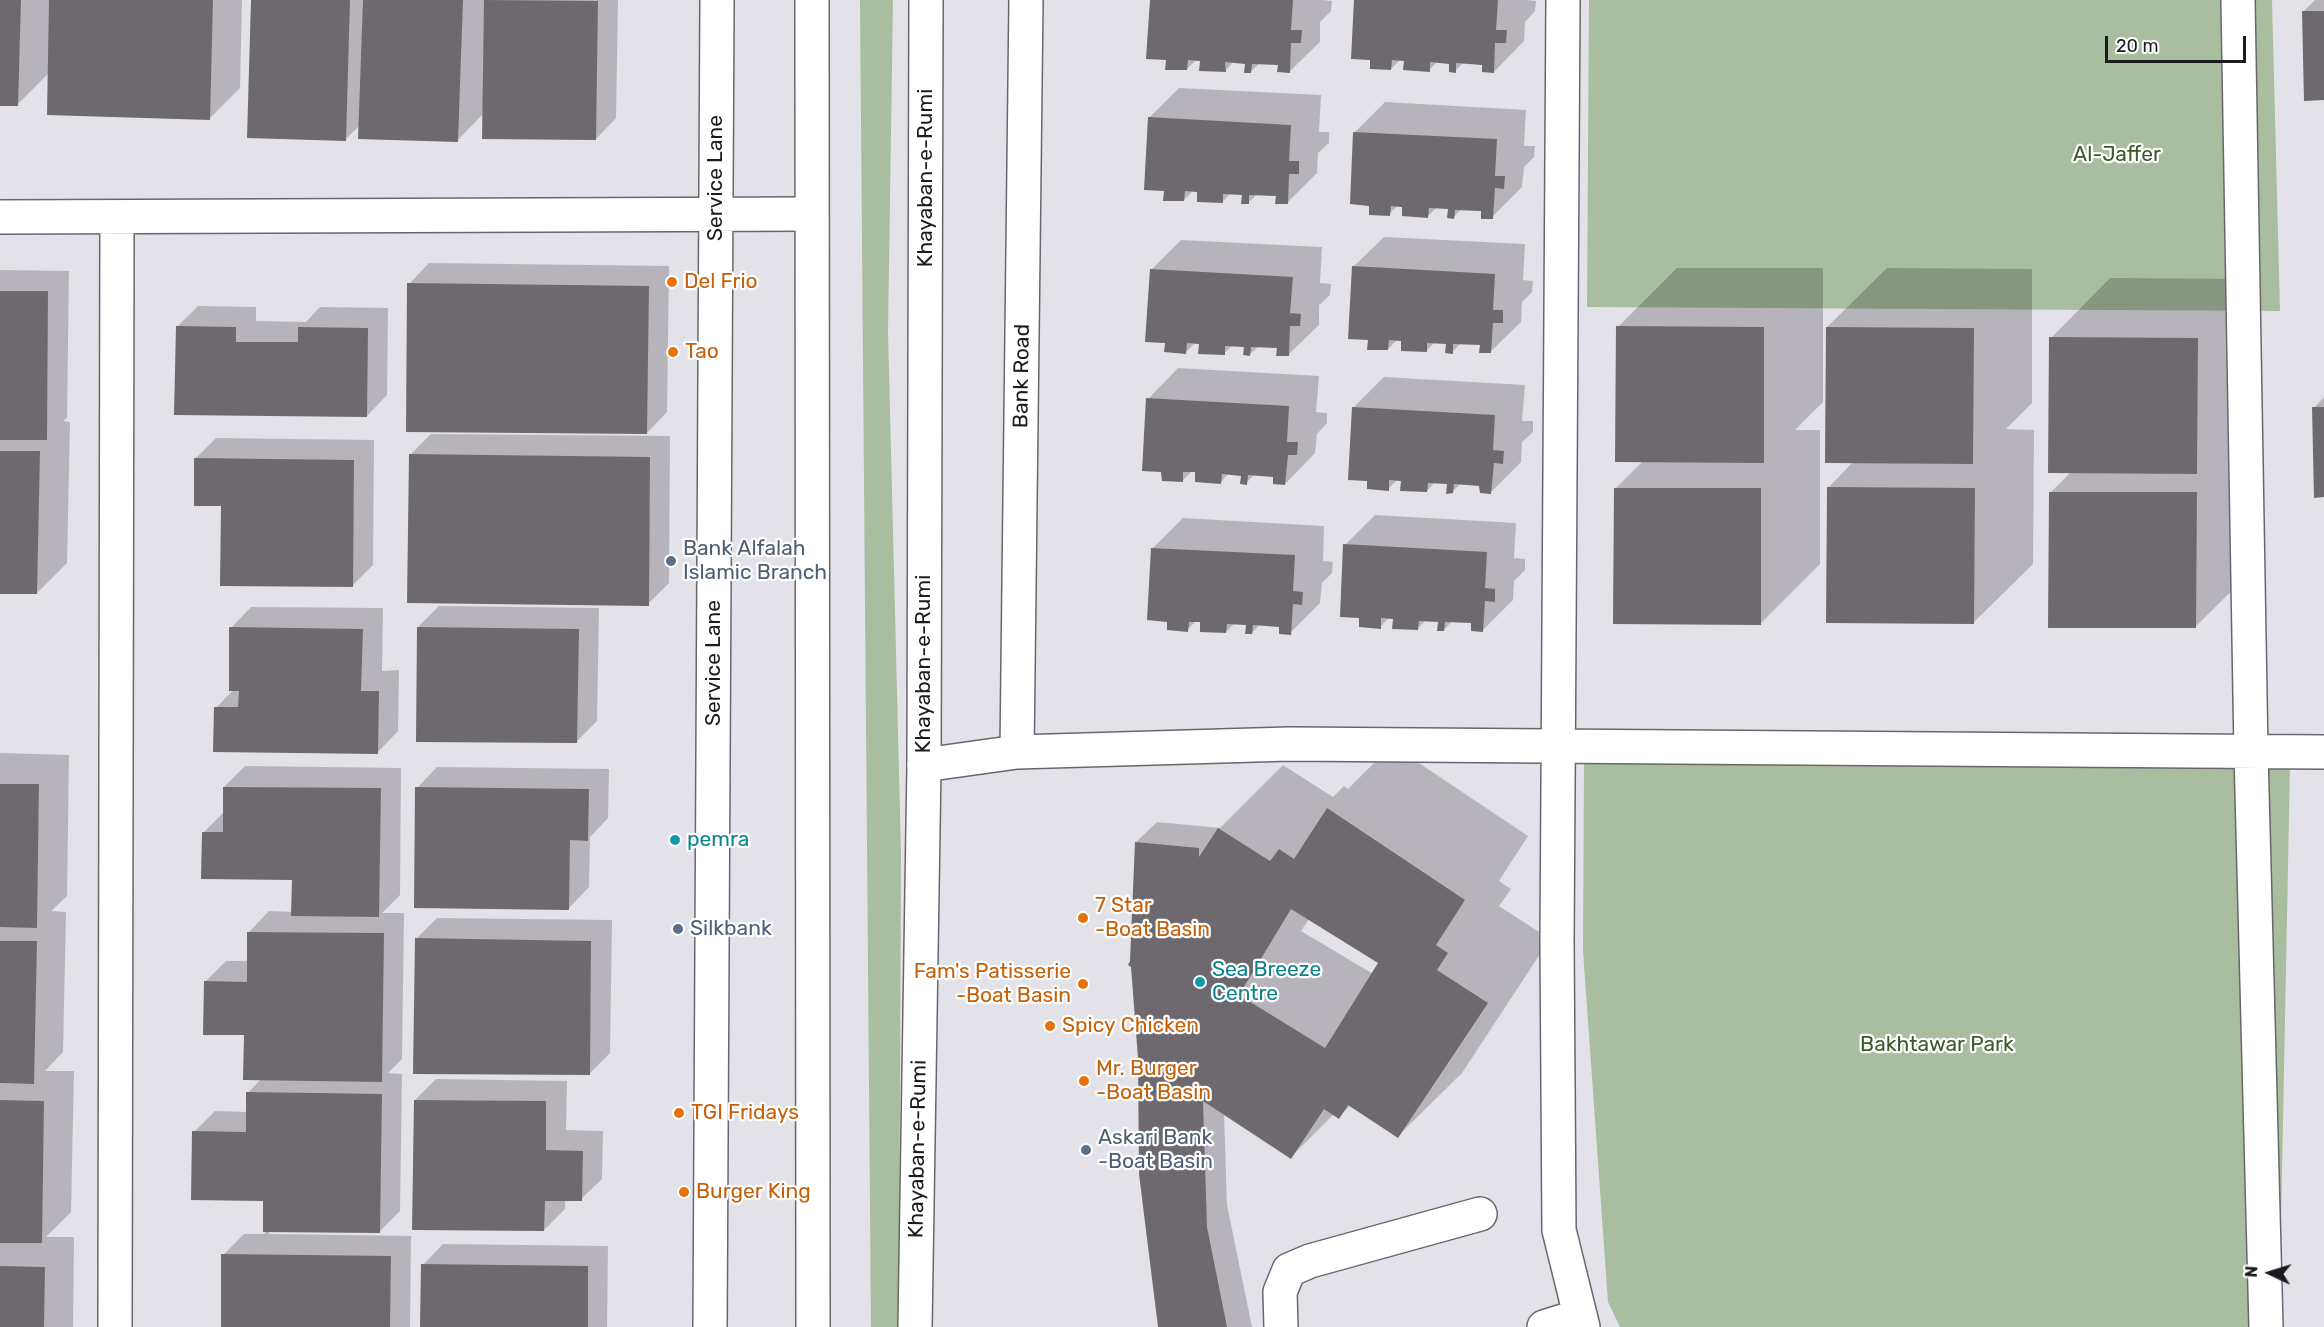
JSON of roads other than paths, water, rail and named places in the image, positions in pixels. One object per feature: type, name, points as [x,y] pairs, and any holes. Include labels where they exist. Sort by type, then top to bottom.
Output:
[{"type":"street","name":"Service Lane","points":[[710,1327],[717,0]]},
{"type":"street","points":[[812,0],[813,1327]]},
{"type":"street","name":"Khayaban-e-Rumi","points":[[915,1327],[924,765],[926,0]]},
{"type":"street","name":"Bank Road","points":[[1017,753],[1026,0]]},
{"type":"street","points":[[1544,1327],[1581,1322],[1559,1230],[1557,952],[1563,0]]},
{"type":"street","points":[[2238,0],[2251,753],[2266,1327]]},
{"type":"street","points":[[0,217],[811,214]]},
{"type":"street","points":[[115,1327],[117,217]]},
{"type":"street","points":[[924,765],[1017,753],[1289,744],[2324,752]]},
{"type":"street","points":[[1281,1327],[1280,1292],[1289,1270],[1310,1261],[1480,1214]]},
{"type":"place","name":"Del Frio","points":[[672,282]]},
{"type":"place","name":"Tao","points":[[673,352]]},
{"type":"place","name":"Bank Alfalah Islamic Branch","points":[[671,561]]},
{"type":"place","name":"pemra","points":[[675,840]]},
{"type":"place","name":"7 Star -Boat Basin","points":[[1083,918]]},
{"type":"place","name":"Silkbank","points":[[678,929]]},
{"type":"place","name":"Sea Breeze Centre","points":[[1200,982]]},
{"type":"place","name":"Fam's Patisserie -Boat Basin","points":[[1083,984]]},
{"type":"place","name":"Spicy Chicken","points":[[1050,1026]]},
{"type":"place","name":"Mr. Burger -Boat Basin","points":[[1084,1081]]},
{"type":"place","name":"TGI Fridays","points":[[679,1113]]},
{"type":"place","name":"Askari Bank -Boat Basin","points":[[1086,1150]]},
{"type":"place","name":"Burger King","points":[[684,1192]]},
{"type":"park label","name":"Al-Jaffer","points":[[2117,155]]},
{"type":"park label","name":"Bakhtawar Park","points":[[1937,1045]]}]
